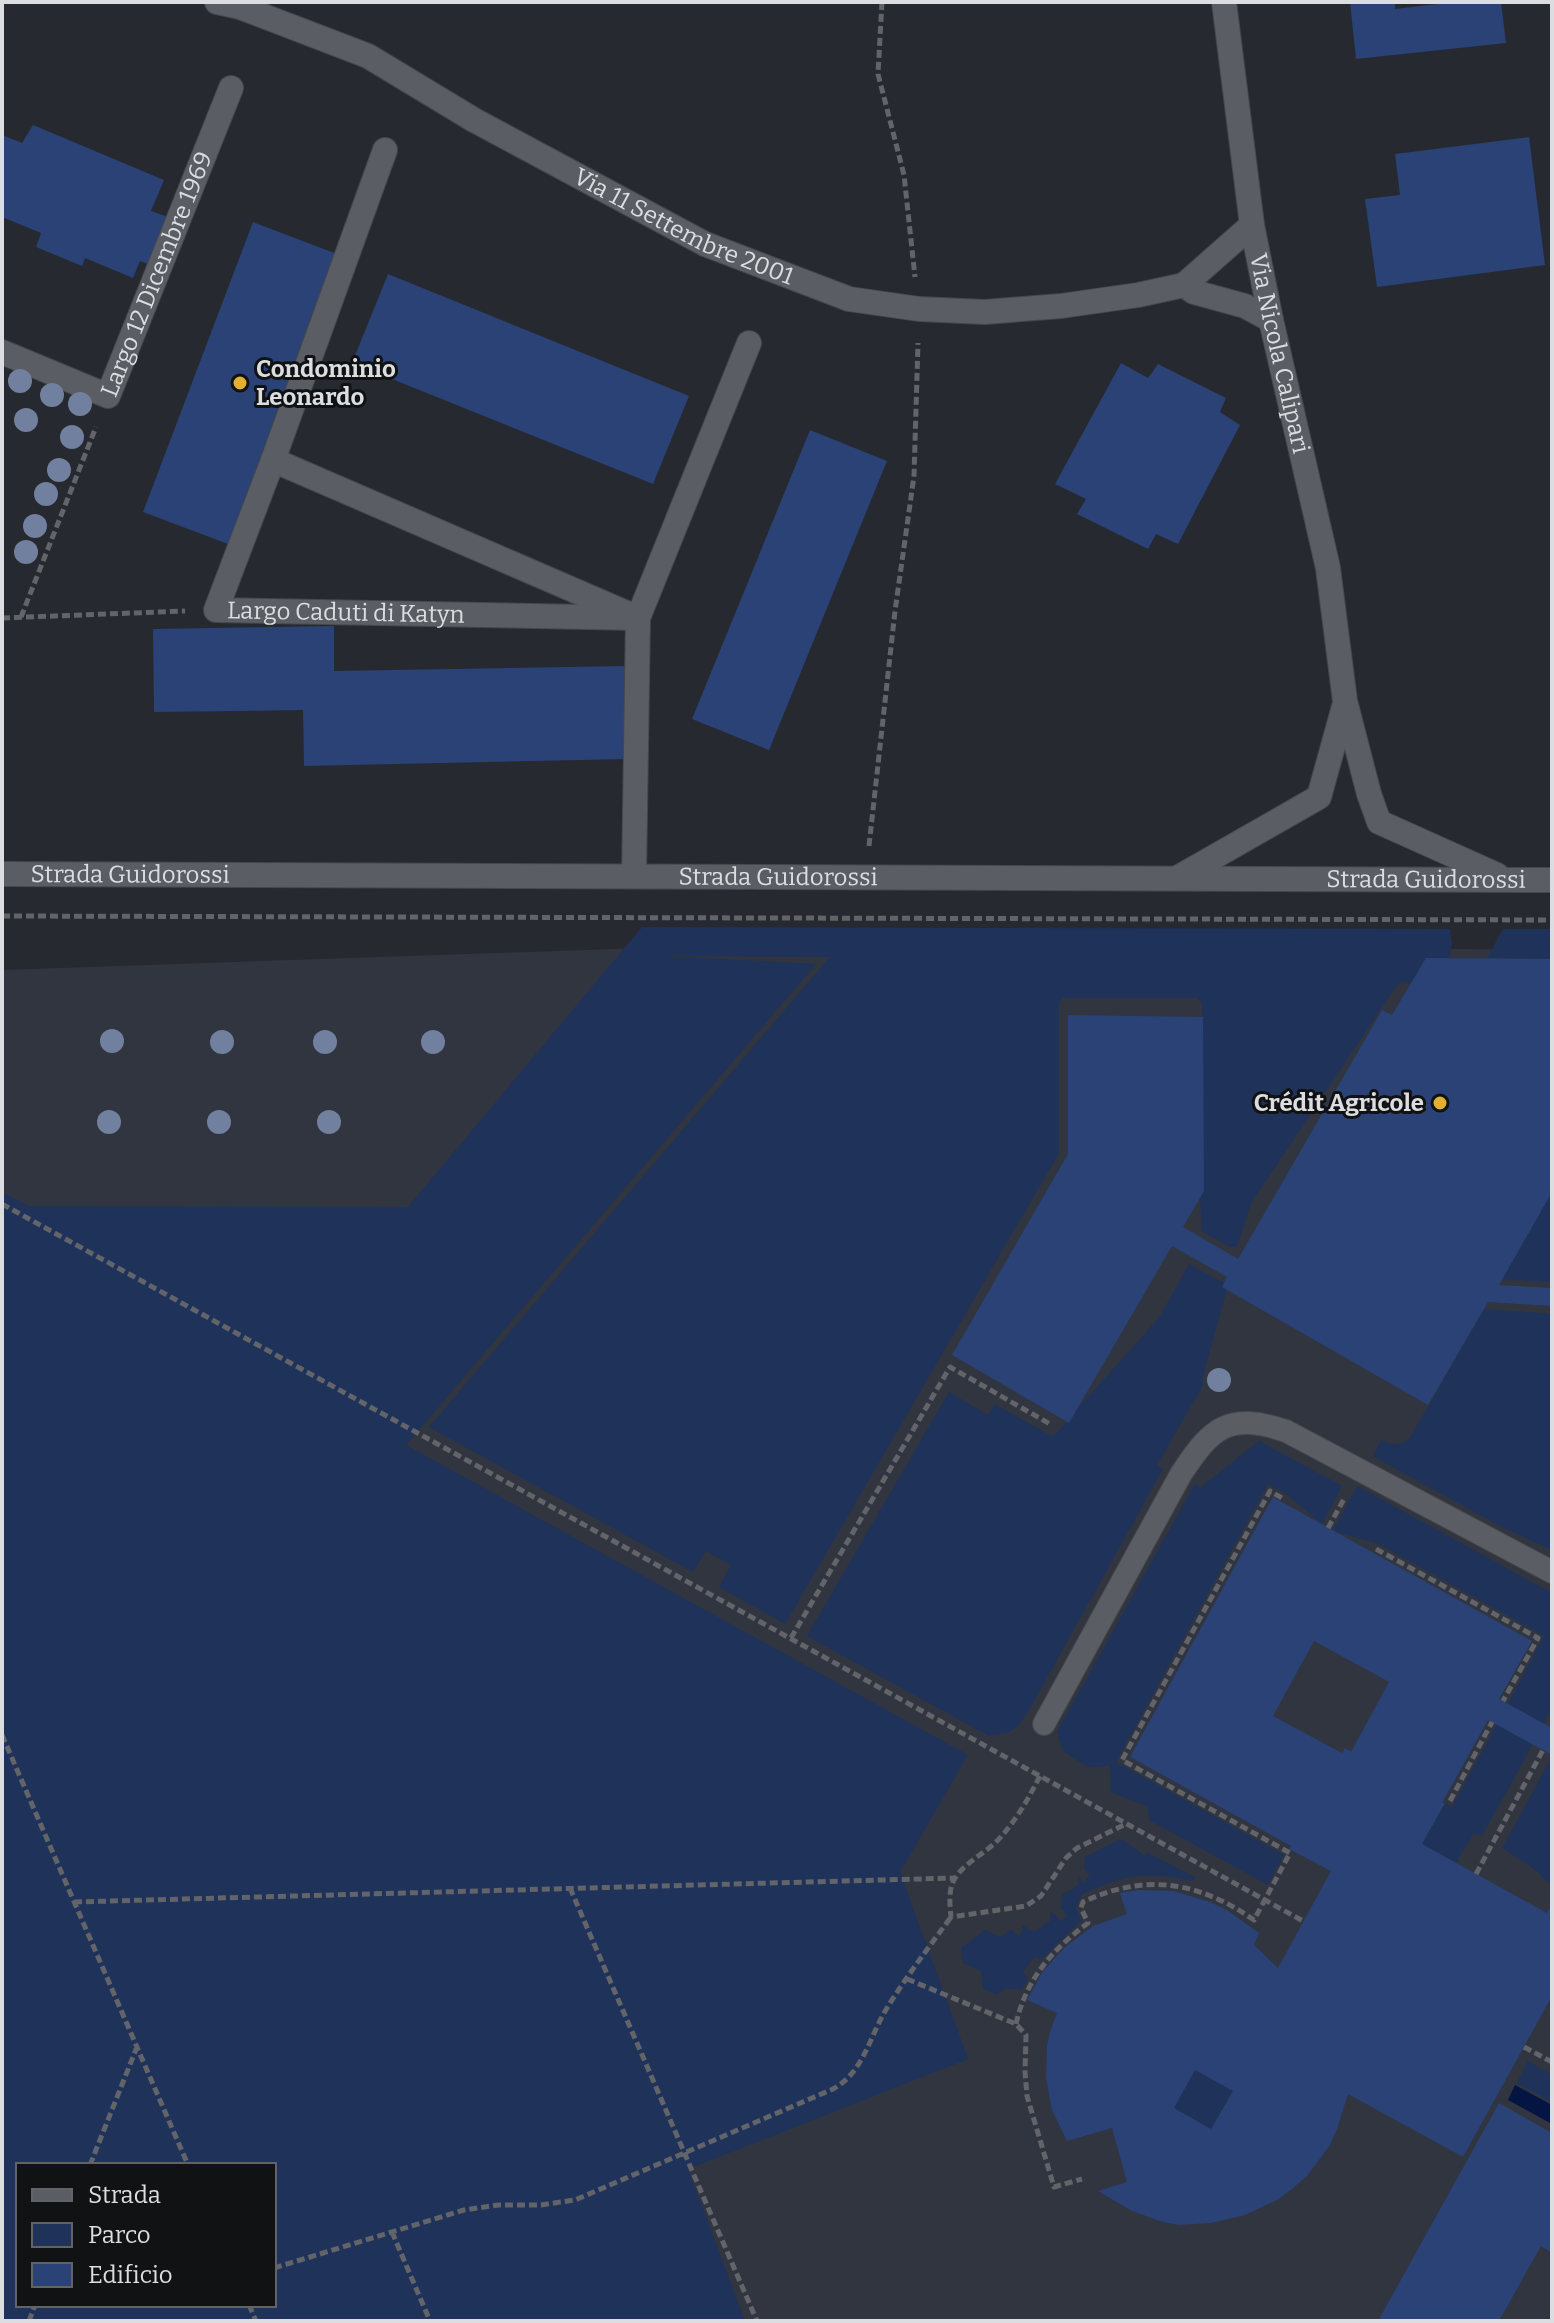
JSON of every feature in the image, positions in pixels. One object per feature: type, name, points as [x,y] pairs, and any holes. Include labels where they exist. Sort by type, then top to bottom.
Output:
[{"type":"street","name":"Via 11 Settembre 2001","points":[[217,2],[240,7],[368,56],[474,120],[705,244],[849,299],[919,309],[985,312],[1061,306],[1138,295],[1184,285],[1252,225]]},
{"type":"street","name":"Via Nicola Calipari","points":[[1224,2],[1252,225],[1328,568],[1345,701],[1369,794],[1379,822],[1507,879]]},
{"type":"street","name":"Largo 12 Dicembre 1969","points":[[2,352],[108,396],[231,88]]},
{"type":"street","name":"Largo Caduti di Katyn","points":[[385,150],[216,610],[638,618]]},
{"type":"street","points":[[1184,285],[1194,292],[1245,306],[1271,320]]},
{"type":"street","points":[[634,876],[638,618],[749,343]]},
{"type":"street","points":[[273,460],[638,618]]},
{"type":"street","name":"Via Nicola Calipari","points":[[1177,878],[1319,797],[1345,701]]},
{"type":"street","name":"Strada Guidorossi","points":[[2,874],[1552,880]]},
{"type":"lane","points":[[1044,1724],[1181,1474],[1205,1441],[1235,1422],[1259,1423],[1286,1431],[1552,1572]]},
{"type":"path","points":[[868,918],[870,827],[914,476],[919,309],[904,175],[878,74],[882,2]]},
{"type":"path","points":[[21,617],[108,396]]},
{"type":"path","points":[[2,618],[216,610]]},
{"type":"path","points":[[2,916],[1552,920]]},
{"type":"path","points":[[2,1204],[1303,1921]]},
{"type":"path","points":[[791,1638],[950,1367],[1050,1424]]},
{"type":"path","points":[[1016,2024],[1026,1991],[1040,1967],[1088,1923],[1081,1908],[1083,1902],[1124,1887],[1167,1885],[1213,1895],[1254,1920],[1290,1853],[1122,1760],[1270,1491],[1282,1498]]},
{"type":"path","points":[[1376,1549],[1538,1638],[1503,1701]]},
{"type":"path","points":[[1450,1801],[1492,1722]]},
{"type":"path","points":[[2,1735],[187,2163]]},
{"type":"path","points":[[1476,1874],[1543,1750]]},
{"type":"path","points":[[276,2267],[481,2206],[541,2205],[575,2200],[823,2094],[848,2079],[885,2010],[951,1917],[950,1891],[955,1878],[1007,1830],[1021,1813],[1040,1776]]},
{"type":"path","points":[[951,1917],[1026,1906],[1041,1896],[1066,1858],[1077,1848],[1127,1824]]},
{"type":"path","points":[[74,1902],[955,1878]]},
{"type":"path","points":[[570,1888],[757,2321]]},
{"type":"path","points":[[907,1979],[1016,2024],[1026,2035],[1027,2096],[1054,2187],[1082,2179]]},
{"type":"path","points":[[91,2163],[137,2047]]},
{"type":"path","points":[[1524,2047],[1552,2062]]},
{"type":"path","points":[[392,2232],[430,2321]]},
{"type":"shaded area","points":[[818,942],[1552,950],[1552,2321],[2,2321],[2,970]]},
{"type":"shaded area","points":[[1515,2085],[1552,2105],[1552,2124],[1508,2100]]},
{"type":"green space","points":[[642,927],[1450,929],[1452,944],[1449,958],[1426,958],[1410,984],[1402,982],[1397,985],[1251,1203],[1235,1247],[1202,1231],[1202,1003],[1197,998],[1063,998],[1059,1002],[1059,1153],[785,1624],[719,1587],[731,1565],[706,1551],[693,1572],[429,1427],[830,957],[660,956],[816,964],[406,1445],[968,1755],[900,1872],[968,2059],[688,2169],[745,2321],[2,2321],[2,1192],[28,1206],[408,1207]]},
{"type":"green space","points":[[1503,929],[1552,929],[1552,959],[1487,958]]},
{"type":"green space","points":[[1552,1192],[1552,1282],[1502,1279]]},
{"type":"green space","points":[[1189,1264],[1224,1283],[1222,1287],[1227,1289],[1202,1379],[1203,1385],[1157,1465],[1163,1469],[1028,1712],[1012,1731],[989,1736],[807,1636],[949,1392],[988,1415],[995,1404],[1054,1435],[1069,1423],[1078,1408],[1159,1318]]},
{"type":"green space","points":[[1484,1309],[1552,1314],[1552,1550],[1500,1526],[1373,1456],[1381,1440],[1399,1444],[1410,1438]]},
{"type":"green space","points":[[1259,1441],[1342,1486],[1322,1524],[1286,1494],[1268,1484],[1116,1762],[1284,1855],[1268,1885],[1149,1820],[1148,1807],[1111,1792],[1110,1766],[1088,1767],[1063,1751],[1057,1732],[1195,1484],[1201,1487]]},
{"type":"green space","points":[[1357,1486],[1552,1593],[1552,1708],[1544,1724],[1508,1704],[1544,1636],[1379,1544],[1333,1531]]},
{"type":"green space","points":[[1497,1724],[1533,1744],[1482,1836],[1474,1833],[1456,1863],[1422,1844],[1445,1803],[1452,1807]]},
{"type":"green space","points":[[1552,1757],[1552,1886],[1533,1868],[1502,1848]]},
{"type":"green space","points":[[1121,1839],[1144,1855],[1148,1853],[1195,1877],[1193,1881],[1136,1876],[1082,1894],[1076,1908],[1082,1920],[1041,1960],[1034,1957],[1023,1972],[1028,1979],[1022,1990],[1006,1988],[997,1995],[983,1989],[981,1971],[963,1963],[961,1948],[985,1930],[1000,1937],[1011,1930],[1020,1937],[1023,1926],[1034,1932],[1050,1921],[1052,1912],[1061,1921],[1067,1915],[1061,1909],[1062,1895],[1078,1886],[1078,1876],[1083,1883],[1090,1875],[1084,1869],[1085,1857]]},
{"type":"green space","points":[[1528,2061],[1552,2075],[1552,2102],[1517,2083]]},
{"type":"green space","points":[[1195,2070],[1233,2091],[1211,2129],[1174,2108]]},
{"type":"building","points":[[1350,2],[1395,2],[1395,9],[1454,2],[1501,2],[1506,43],[1356,59]]},
{"type":"building","points":[[33,125],[164,180],[151,211],[168,217],[148,264],[140,261],[133,278],[85,258],[82,266],[36,247],[41,233],[2,217],[2,135],[22,143]]},
{"type":"building","points":[[1529,137],[1545,265],[1377,287],[1365,199],[1400,195],[1395,154]]},
{"type":"building","name":"Condominio Leonardo","points":[[253,222],[337,254],[228,544],[143,512]]},
{"type":"building","points":[[388,274],[689,396],[653,484],[352,363]]},
{"type":"building","points":[[1121,363],[1148,378],[1158,364],[1226,398],[1220,412],[1240,425],[1178,544],[1156,534],[1148,549],[1077,514],[1086,499],[1055,484]]},
{"type":"building","points":[[810,430],[887,461],[769,750],[692,719]]},
{"type":"building","points":[[334,626],[334,671],[626,666],[628,759],[304,766],[303,710],[154,712],[153,629]]},
{"type":"building","name":"Crédit Agricole","points":[[1426,958],[1552,959],[1552,1192],[1499,1285],[1552,1288],[1552,1306],[1488,1302],[1428,1405],[1222,1287],[1227,1277],[1172,1246],[1069,1423],[952,1355],[1068,1154],[1068,1015],[1203,1017],[1204,1191],[1183,1227],[1238,1259],[1382,1010],[1392,1015]]},
{"type":"building","points":[[1273,1497],[1532,1641],[1499,1699],[1552,1728],[1552,1755],[1488,1720],[1422,1844],[1547,1913],[1552,1904],[1552,1996],[1463,2157],[1348,2094],[1330,2145],[1307,2176],[1279,2199],[1245,2215],[1211,2223],[1179,2225],[1132,2211],[1098,2191],[1127,2182],[1112,2128],[1067,2141],[1052,2110],[1046,2077],[1047,2045],[1057,2013],[1027,2000],[1043,1971],[1065,1947],[1093,1926],[1127,1914],[1120,1893],[1137,1890],[1174,1891],[1227,1910],[1259,1933],[1254,1945],[1278,1968],[1331,1871],[1130,1757]],"holes":[[[1314,1641],[1389,1682],[1351,1752],[1345,1748],[1342,1753],[1273,1716]],[[1195,2070],[1233,2091],[1211,2129],[1174,2108]]]},
{"type":"building","points":[[1499,2103],[1552,2133],[1552,2253],[1541,2246],[1499,2321],[1378,2321]]},
{"type":"place","name":"Condominio Leonardo","points":[[240,383]]},
{"type":"place","name":"Crédit Agricole","points":[[1440,1103]]}]
